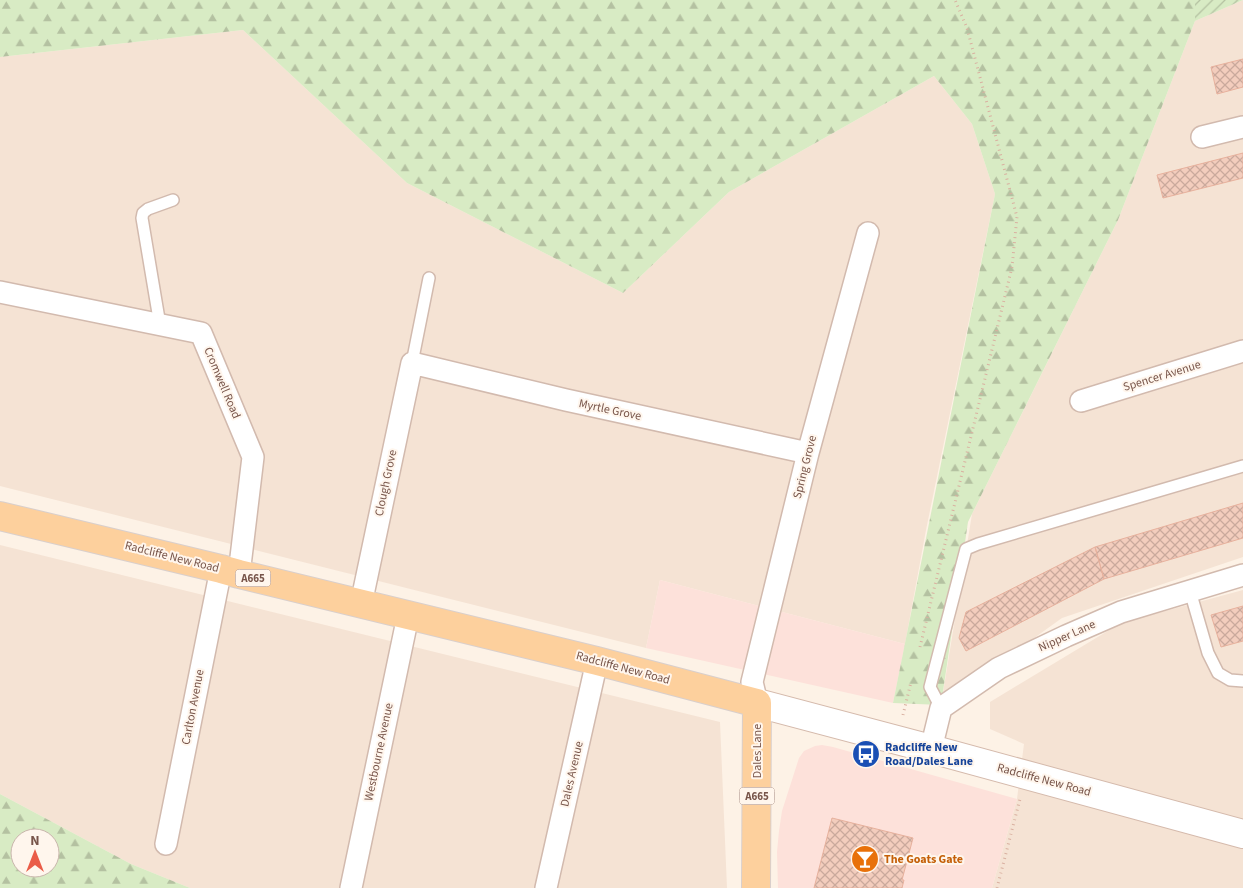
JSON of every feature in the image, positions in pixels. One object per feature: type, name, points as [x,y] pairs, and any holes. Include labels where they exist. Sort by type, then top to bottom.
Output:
[{"type":"main road","name":"Radcliffe New Road","points":[[0,516],[597,661],[1243,834]]},
{"type":"main road","name":"Dales Lane","points":[[756,888],[757,703]]},
{"type":"street","points":[[1202,137],[1243,127]]},
{"type":"street","name":"Spring Grove","points":[[757,703],[752,682],[808,453],[868,233]]},
{"type":"street","name":"Cromwell Road","points":[[0,292],[201,333],[253,457],[230,572]]},
{"type":"street","name":"Spencer Avenue","points":[[1080,401],[1243,351]]},
{"type":"street","name":"Myrtle Grove","points":[[412,363],[566,400],[808,453]]},
{"type":"street","name":"Clough Grove","points":[[361,604],[412,363]]},
{"type":"street","name":"Carlton Avenue","points":[[166,844],[230,572]]},
{"type":"street","name":"Nipper Lane","points":[[942,708],[999,668],[1066,636],[1121,612],[1243,575]]},
{"type":"street","name":"Westbourne Avenue","points":[[351,888],[408,616]]},
{"type":"street","name":"Dales Avenue","points":[[546,888],[597,661]]},
{"type":"street","points":[[931,749],[942,708]]},
{"type":"lane","points":[[160,325],[142,213],[173,200]]},
{"type":"lane","points":[[412,363],[429,278]]},
{"type":"lane","points":[[942,708],[930,687],[966,550],[978,544],[1243,466]]},
{"type":"lane","points":[[1190,592],[1208,653],[1218,673],[1230,680],[1242,682]]},
{"type":"path","points":[[918,654],[1012,267],[1017,217],[967,28],[955,0]]},
{"type":"path","points":[[897,741],[913,673]]},
{"type":"path","points":[[997,888],[1028,775]]},
{"type":"shaded area","points":[[1243,0],[1243,557],[1062,618],[941,705],[972,514],[1118,220],[1195,21]]},
{"type":"shaded area","points":[[243,30],[407,183],[623,293],[729,192],[934,76],[972,124],[995,194],[926,530],[905,644],[660,580],[646,648],[0,486],[0,57]]},
{"type":"shaded area","points":[[0,545],[720,722],[727,888],[190,888],[131,864],[0,794]]},
{"type":"shaded area","points":[[660,580],[905,644],[893,703],[646,648]]},
{"type":"shaded area","points":[[1243,590],[1243,888],[992,888],[1017,799],[1024,744],[990,729],[990,702],[1121,623]]},
{"type":"shaded area","points":[[822,745],[1017,799],[992,888],[778,888],[777,852],[782,811],[799,758],[804,751]]},
{"type":"green space","points":[[0,0],[1195,0],[1195,21],[1118,220],[968,522],[941,705],[893,703],[995,194],[972,124],[934,76],[729,192],[623,293],[407,183],[243,30],[0,57]]},
{"type":"green space","points":[[1195,0],[1243,0],[1195,21]]},
{"type":"green space","points":[[0,794],[131,864],[190,888],[0,888]]},
{"type":"building","points":[[1243,59],[1243,87],[1217,94],[1211,67]]},
{"type":"building","points":[[1243,153],[1243,178],[1163,198],[1157,175]]},
{"type":"building","points":[[1243,503],[1243,538],[1104,579],[1095,547]]},
{"type":"building","points":[[1095,547],[1104,579],[966,651],[959,638],[966,612]]},
{"type":"building","points":[[1243,606],[1243,641],[1221,647],[1211,615]]},
{"type":"building","name":"The Goats Gate","points":[[832,818],[913,838],[902,880],[904,880],[902,888],[814,888]]},
{"type":"place","name":"Radcliffe New Road/Dales Lane","points":[[866,754]]},
{"type":"place","name":"The Goats Gate","points":[[865,859]]}]
